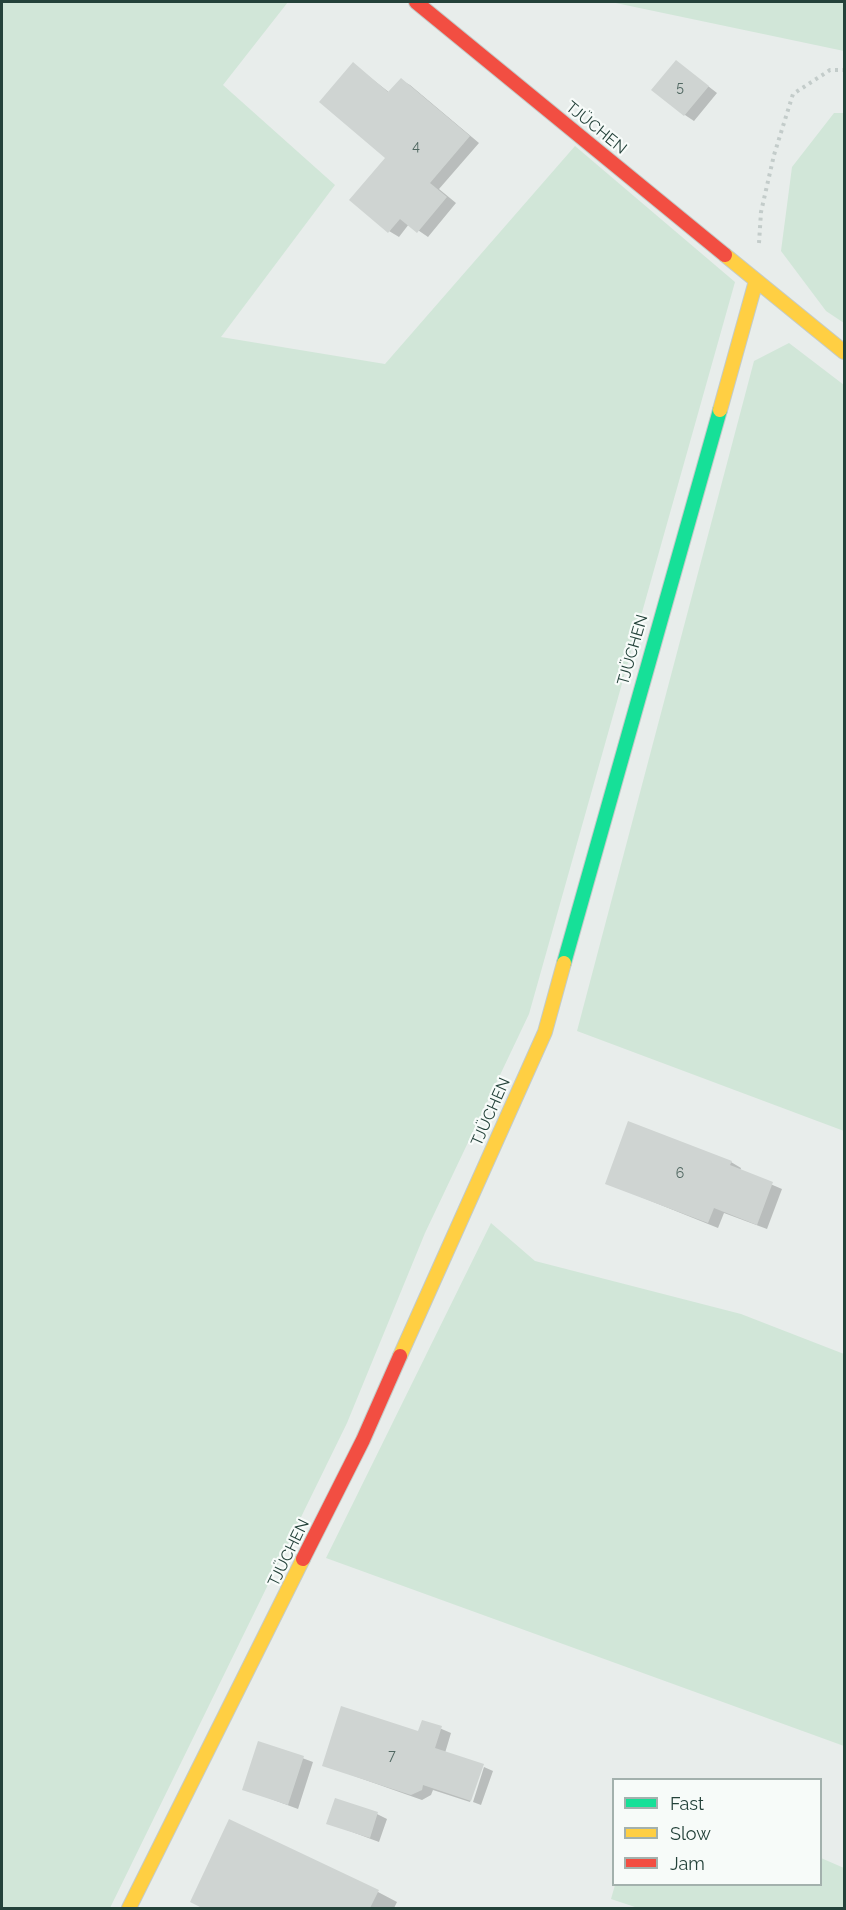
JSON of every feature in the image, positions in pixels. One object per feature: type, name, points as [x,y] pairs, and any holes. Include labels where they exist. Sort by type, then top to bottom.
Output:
[{"type":"street","name":"TJÜCHEN","points":[[416,2],[844,352]]},
{"type":"street","name":"TJÜCHEN","points":[[129,1908],[363,1440],[545,1032],[756,281]]},
{"type":"path","points":[[756,281],[761,212],[774,155],[793,94],[830,70],[844,70]]},
{"type":"green space","points":[[2,2],[288,2],[223,85],[335,185],[221,337],[385,364],[575,146],[735,282],[529,1014],[425,1233],[347,1423],[110,1908],[2,1908]]},
{"type":"green space","points":[[611,2],[844,2],[844,51],[787,39]]},
{"type":"green space","points":[[834,113],[844,113],[844,323],[826,311],[781,251],[792,167]]},
{"type":"green space","points":[[789,343],[844,385],[844,1131],[577,1031],[754,361]]},
{"type":"green space","points":[[491,1223],[535,1261],[741,1314],[844,1354],[844,1746],[326,1558]]},
{"type":"green space","points":[[822,1858],[844,1868],[844,1908],[638,1908],[611,1899],[615,1886],[822,1886]]},
{"type":"building","points":[[676,60],[709,86],[684,116],[651,90]]},
{"type":"building","points":[[353,62],[388,92],[401,78],[470,136],[430,183],[447,197],[417,233],[400,219],[388,233],[349,200],[385,158],[319,102]]},
{"type":"building","points":[[628,1121],[732,1161],[730,1165],[773,1182],[757,1225],[714,1208],[708,1223],[605,1184]]},
{"type":"building","points":[[341,1706],[418,1731],[422,1720],[442,1726],[435,1748],[484,1764],[471,1801],[423,1785],[422,1790],[411,1795],[322,1766]]},
{"type":"building","points":[[258,1741],[304,1756],[288,1805],[242,1790]]},
{"type":"building","points":[[335,1798],[378,1812],[370,1838],[326,1824]]},
{"type":"building","points":[[229,1819],[379,1890],[370,1908],[202,1908],[190,1902]]},
{"type":"traffic: fast","points":[[564,963],[720,410]]},
{"type":"traffic: slow","points":[[725,255],[844,352]]},
{"type":"traffic: slow","points":[[720,410],[756,281]]},
{"type":"traffic: slow","points":[[400,1356],[545,1032],[564,963]]},
{"type":"traffic: slow","points":[[129,1908],[303,1559]]},
{"type":"traffic: jam","points":[[416,2],[725,255]]},
{"type":"traffic: jam","points":[[303,1559],[363,1440],[400,1356]]}]
